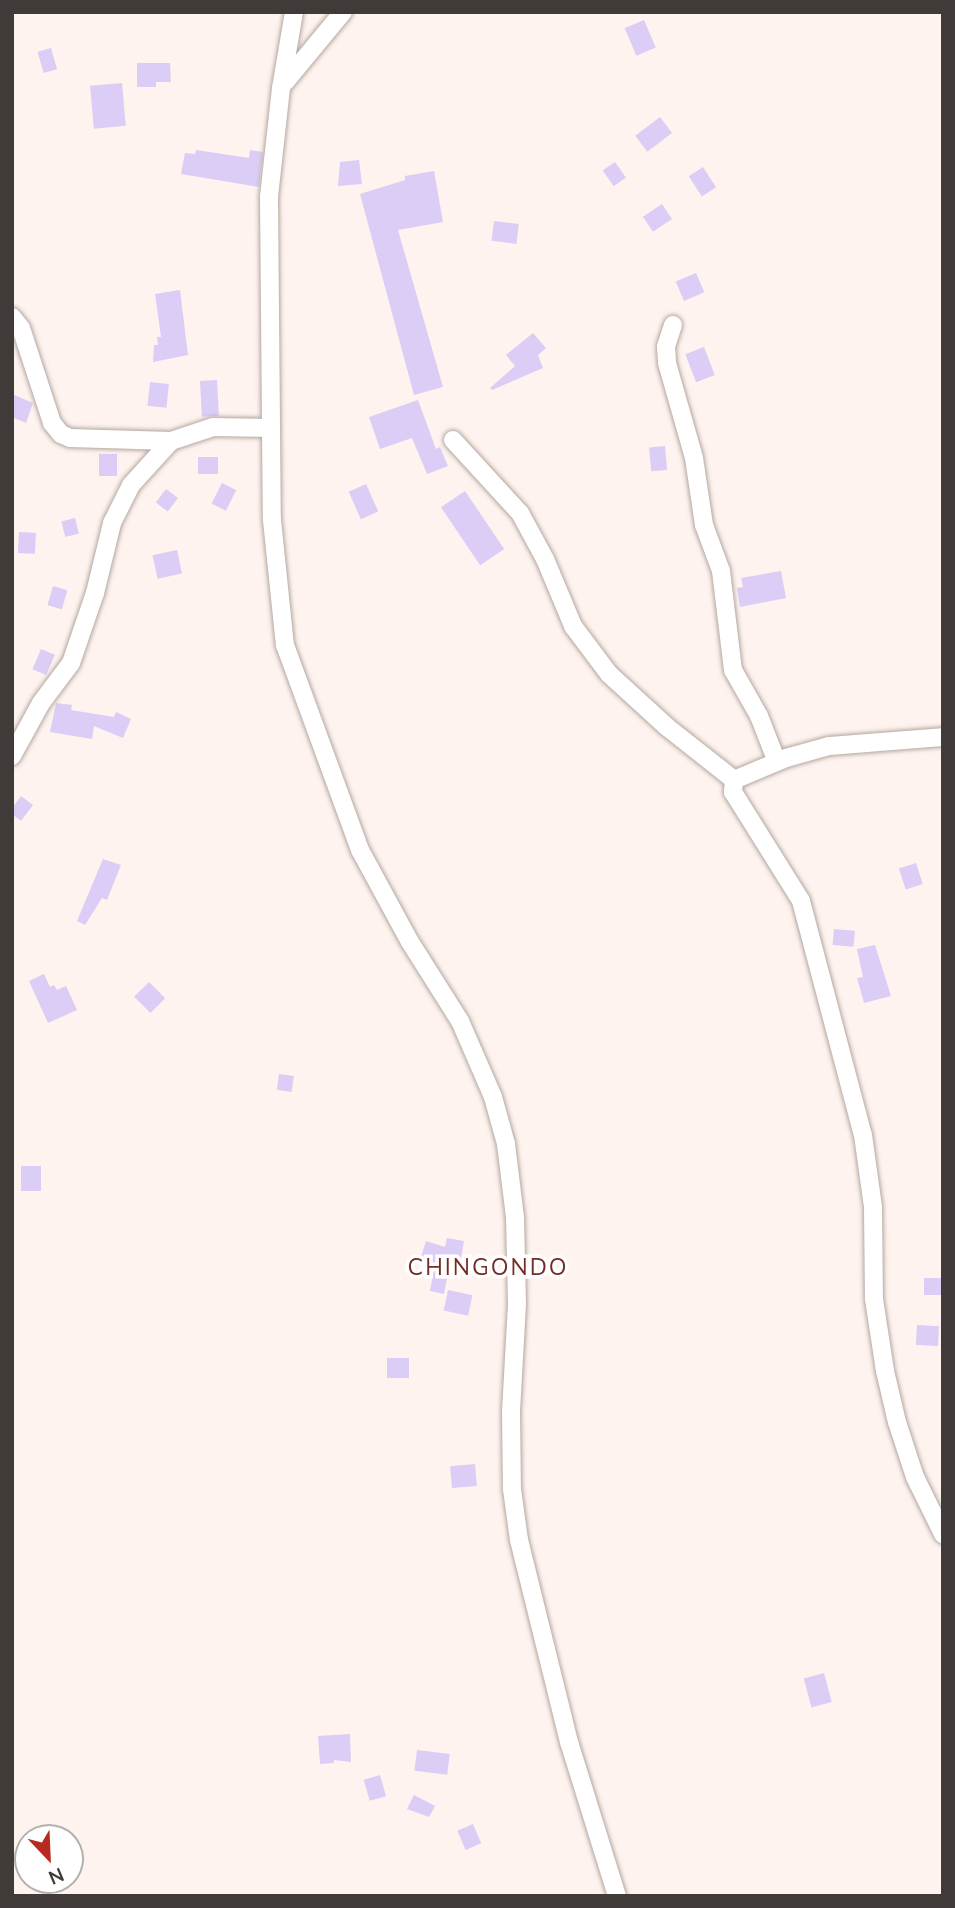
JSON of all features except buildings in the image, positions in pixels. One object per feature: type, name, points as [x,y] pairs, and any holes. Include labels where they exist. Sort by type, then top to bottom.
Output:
[{"type":"street","points":[[294,12],[281,88],[269,197],[272,520],[285,645],[360,850],[410,942],[460,1021],[493,1097],[506,1144],[515,1217],[517,1304],[511,1411],[512,1489],[519,1540],[569,1742],[617,1896]]},
{"type":"street","points":[[281,88],[300,61],[343,12]]},
{"type":"street","points":[[12,317],[21,328],[52,423],[61,434],[70,438],[171,440],[213,427],[271,428]]},
{"type":"street","points":[[673,325],[666,347],[667,363],[694,457],[705,525],[721,571],[733,670],[759,716],[777,762]]},
{"type":"street","points":[[12,756],[41,703],[71,663],[95,593],[112,523],[131,485],[171,440]]},
{"type":"street","points":[[453,440],[520,513],[545,559],[573,626],[609,674],[667,727],[734,780]]},
{"type":"street","points":[[734,780],[777,762],[829,746],[943,737]]},
{"type":"street","points":[[734,780],[733,792],[801,901],[863,1135],[873,1207],[876,1321],[885,1371],[915,1477],[943,1534]]},
{"type":"district","name":"CHINGONDO","points":[[488,1267]]}]
